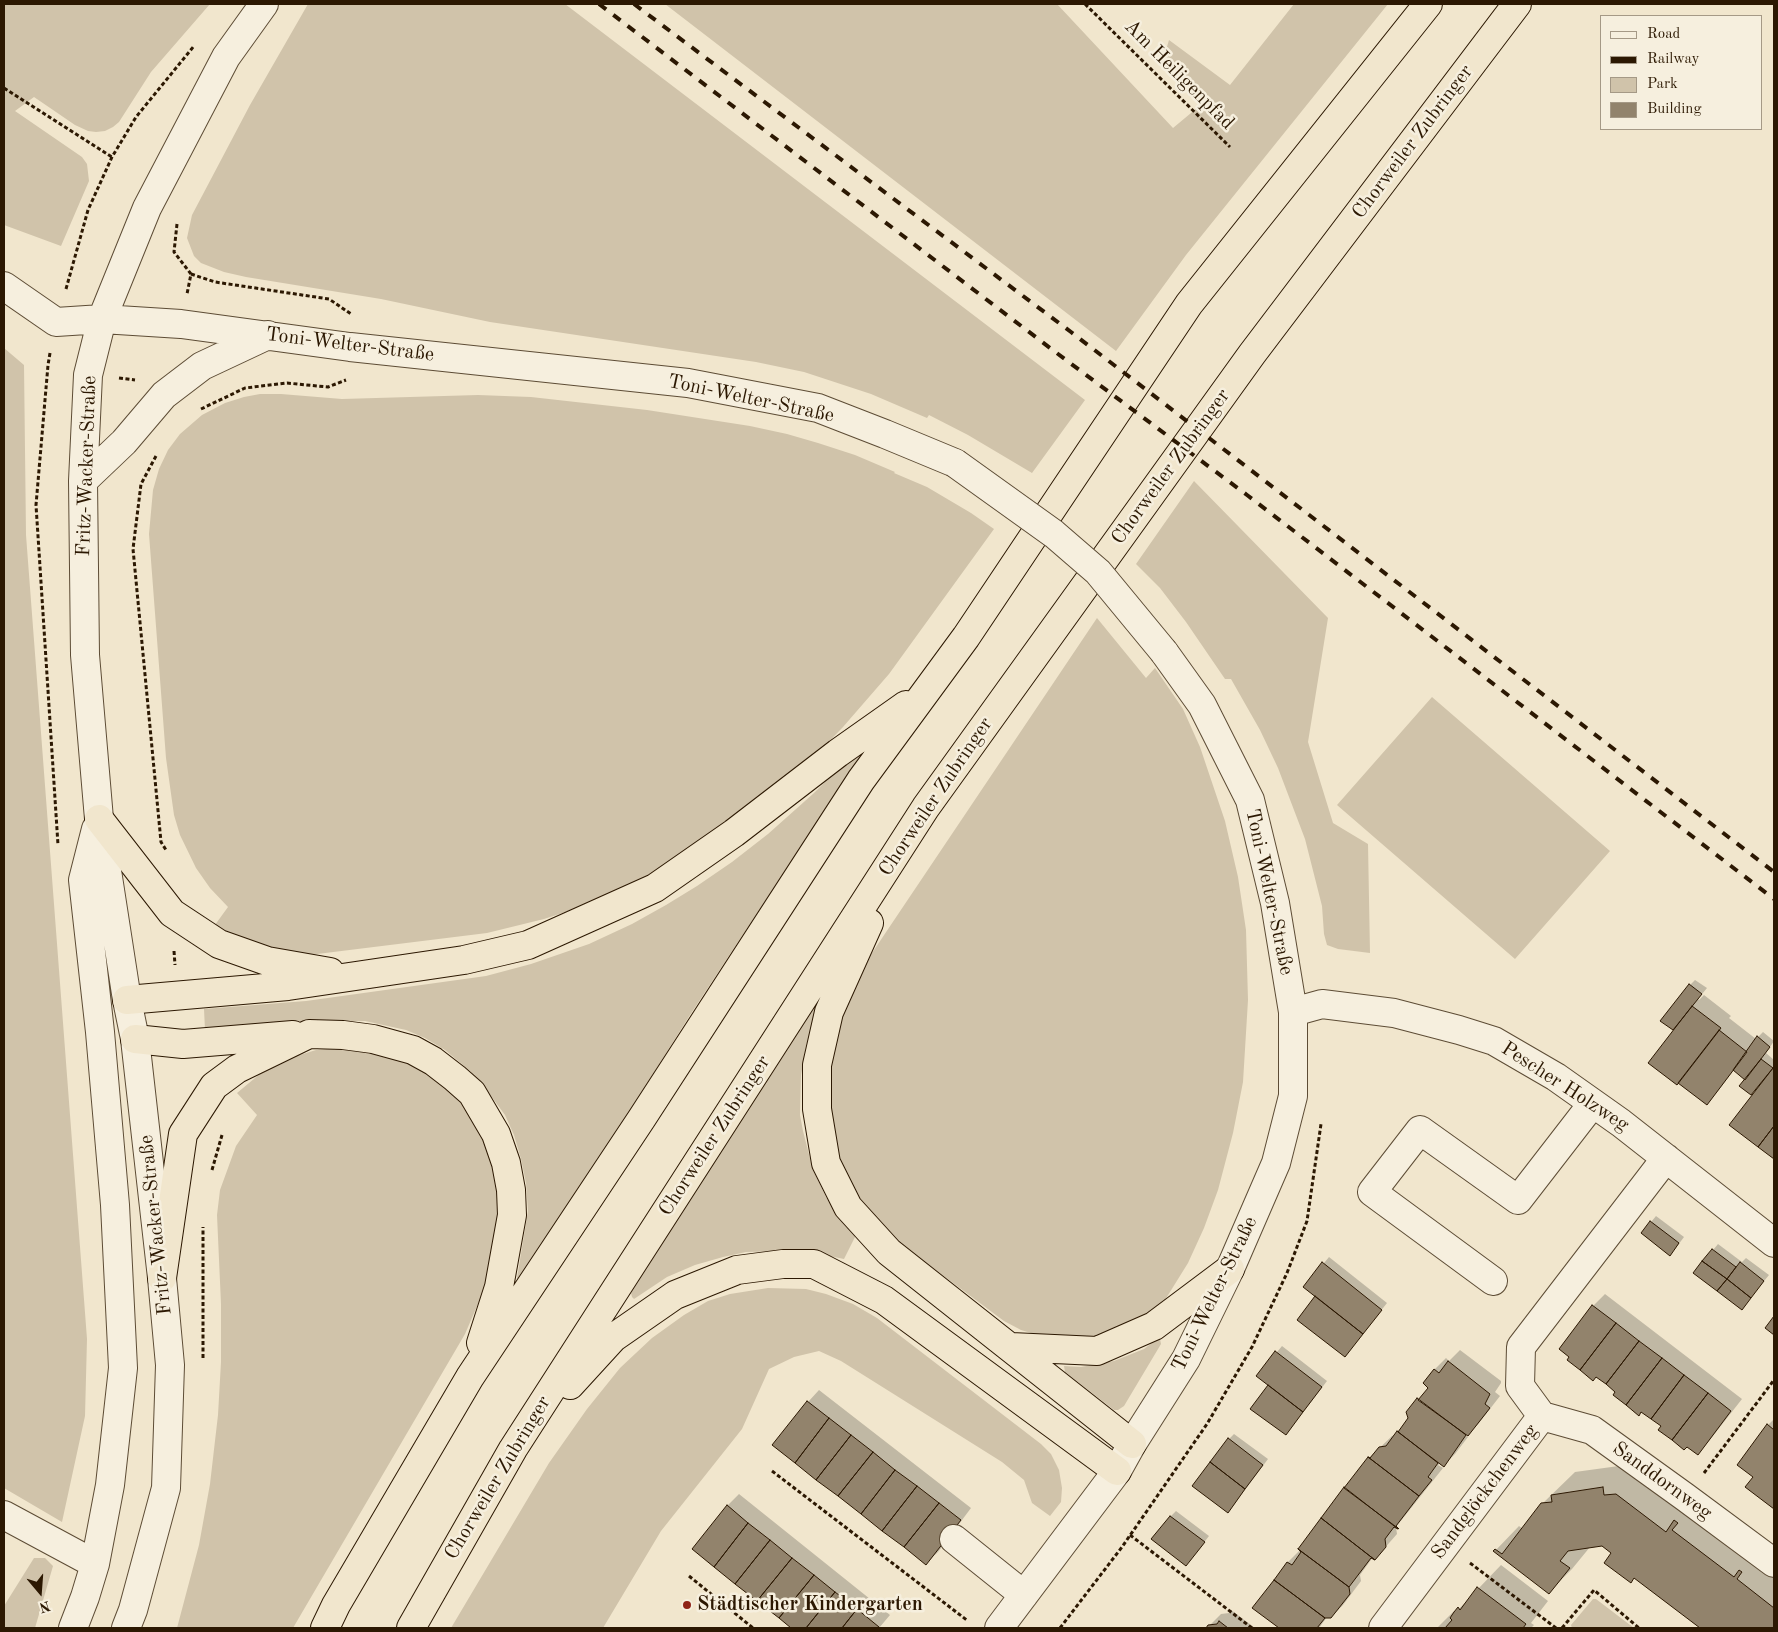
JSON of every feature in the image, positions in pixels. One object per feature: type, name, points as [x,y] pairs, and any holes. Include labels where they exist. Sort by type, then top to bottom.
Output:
[{"type":"highway","points":[[324,1628],[470,1377],[642,1118],[861,780],[966,637],[1189,304],[1428,4]]},
{"type":"highway","name":"Chorweiler Zubringer","points":[[411,1628],[513,1449],[926,806],[1252,354],[1517,4]]},
{"type":"highway","points":[[127,1000],[288,986],[464,960],[528,945],[655,888],[734,834],[838,754],[926,692]]},
{"type":"highway","points":[[926,806],[854,953],[829,1012],[817,1065],[817,1110],[826,1163],[848,1207],[889,1252],[1132,1444]]},
{"type":"highway","points":[[99,819],[172,913],[219,944],[267,961],[353,976]]},
{"type":"highway","points":[[135,1039],[184,1044],[309,1034],[343,1035],[373,1039],[413,1050],[433,1061],[472,1093],[496,1134],[506,1163],[511,1190],[512,1215],[499,1287],[470,1377]]},
{"type":"highway","points":[[162,1278],[183,1134],[214,1086],[237,1069],[309,1034]]},
{"type":"highway","points":[[513,1449],[613,1338],[675,1295],[737,1270],[783,1264],[814,1264],[884,1300],[1117,1471]]},
{"type":"highway","points":[[1011,1347],[1097,1351],[1154,1326],[1230,1269]]},
{"type":"street","name":"Fritz-Wacker-Straße","points":[[126,1628],[134,1610],[166,1488],[170,1365],[135,1039],[127,1000],[99,819],[85,655],[83,481],[88,375],[102,319],[147,208],[226,57],[264,4]]},
{"type":"street","name":"Toni-Welter-Straße","points":[[4,286],[56,322],[102,319],[181,324],[350,347],[688,382],[818,408],[955,463],[1054,534],[1098,572],[1164,652],[1202,705],[1250,800],[1275,903],[1293,1012],[1293,1096],[1276,1163],[1230,1269],[1186,1359],[1117,1471],[999,1628]]},
{"type":"street","points":[[83,481],[124,442],[164,394],[202,366],[268,335]]},
{"type":"street","name":"Fritz-Wacker-Straße","points":[[73,1628],[95,1564],[110,1485],[123,1368],[115,1206],[100,1030],[83,880],[99,819]]},
{"type":"street","points":[[127,1000],[100,1030],[135,1039]]},
{"type":"street","name":"Pescher Holzweg","points":[[1293,1012],[1322,1004],[1394,1013],[1494,1041],[1556,1077],[1593,1103],[1774,1242]]},
{"type":"street","points":[[1493,1280],[1372,1192],[1420,1130],[1518,1200],[1593,1103]]},
{"type":"street","name":"Sandglöckchenweg","points":[[1383,1628],[1542,1416],[1520,1386],[1521,1347],[1666,1158]]},
{"type":"street","name":"Sanddornweg","points":[[1542,1416],[1592,1430],[1774,1563]]},
{"type":"street","points":[[4,1516],[95,1564]]},
{"type":"street","points":[[954,1539],[1024,1595]]},
{"type":"path","name":"Am Heiligenpfad","points":[[1085,4],[1230,147]]},
{"type":"path","points":[[136,117],[199,40]]},
{"type":"path","points":[[4,88],[112,157]]},
{"type":"path","points":[[176,224],[174,252],[191,274],[215,282],[328,299]]},
{"type":"path","points":[[181,324],[191,274]]},
{"type":"path","points":[[164,394],[187,416],[245,388],[287,383],[328,387]]},
{"type":"path","points":[[159,452],[141,484],[133,548],[161,842],[166,850]]},
{"type":"path","points":[[177,996],[174,953],[183,920]]},
{"type":"path","points":[[212,1172],[228,1117],[214,1086]]},
{"type":"path","points":[[203,1219],[203,1359]]},
{"type":"path","points":[[1685,1497],[1774,1380]]},
{"type":"path","points":[[772,1471],[972,1623]]},
{"type":"path","points":[[1130,1535],[1252,1628]]},
{"type":"path","points":[[1446,1545],[1556,1628]]},
{"type":"path","points":[[689,1576],[753,1628]]},
{"type":"path","points":[[1562,1628],[1594,1590],[1639,1628]]},
{"type":"green space","points":[[4,4],[210,4],[151,72],[119,122],[113,127],[105,131],[88,131],[75,125],[34,97],[15,111],[82,157],[87,164],[89,181],[61,246],[4,225]]},
{"type":"green space","points":[[308,4],[565,4],[1085,400],[1032,473],[968,435],[929,415],[927,418],[871,394],[804,372],[756,362],[490,322],[381,299],[246,277],[224,272],[201,263],[194,256],[187,238],[192,215],[250,105]]},
{"type":"green space","points":[[665,4],[1057,4],[1173,128],[1203,103],[1161,67],[1169,40],[1230,85],[1294,4],[1388,4],[1186,255],[1116,351]]},
{"type":"green space","points":[[4,348],[24,365],[26,535],[87,1339],[85,1416],[62,1522],[4,1488]]},
{"type":"green space","points":[[260,394],[342,399],[478,395],[531,397],[647,410],[750,426],[787,434],[855,455],[927,487],[994,529],[889,674],[843,727],[810,761],[784,784],[644,880],[581,907],[544,919],[487,933],[301,956],[281,955],[212,929],[228,907],[210,888],[196,868],[180,835],[174,815],[166,758],[149,534],[153,490],[159,469],[168,450],[180,434],[202,415],[225,403]]},
{"type":"green space","points":[[1194,481],[1328,618],[1308,742],[1333,823],[1368,844],[1370,953],[1338,949],[1327,945],[1324,934],[1322,906],[1305,839],[1278,768],[1260,730],[1231,679],[1225,679],[1160,588],[1136,564]]},
{"type":"green space","points":[[1097,618],[1146,678],[1155,668],[1183,709],[1200,747],[1225,821],[1238,877],[1246,930],[1248,1000],[1243,1082],[1233,1133],[1218,1190],[1188,1263],[1165,1300],[1147,1316],[1107,1335],[1085,1340],[1041,1336],[1021,1330],[1004,1321],[890,1236],[855,1193],[840,1164],[826,1090],[841,1019],[852,989],[872,953]]},
{"type":"green space","points":[[1432,697],[1610,851],[1515,959],[1337,805]]},
{"type":"green space","points":[[861,746],[865,749],[690,1015],[521,1285],[516,1284],[528,1211],[526,1183],[514,1135],[505,1115],[485,1088],[470,1071],[445,1050],[425,1038],[406,1030],[365,1021],[328,1021],[205,1030],[204,1009],[306,1001],[486,976],[531,964],[589,944],[632,924],[666,905],[732,862],[768,834],[814,793]]},
{"type":"green space","points":[[814,1002],[818,1004],[806,1046],[801,1075],[800,1115],[813,1170],[826,1197],[839,1216],[856,1235],[844,1259],[815,1253],[785,1251],[746,1252],[695,1265],[667,1277],[634,1299],[631,1293]]},
{"type":"green space","points":[[335,1048],[381,1052],[422,1067],[459,1100],[478,1122],[495,1165],[501,1220],[484,1290],[465,1334],[293,1628],[177,1628],[199,1545],[210,1484],[218,1415],[221,1362],[221,1304],[217,1215],[220,1190],[236,1146],[257,1115],[237,1093],[267,1068],[283,1060],[316,1050]]},
{"type":"green space","points":[[768,1288],[806,1289],[826,1294],[853,1304],[877,1318],[1041,1444],[1051,1454],[1059,1470],[1062,1488],[1061,1502],[1050,1516],[1032,1503],[1024,1480],[1002,1462],[841,1361],[819,1351],[794,1357],[769,1369],[742,1429],[661,1531],[603,1628],[451,1628],[549,1463],[587,1409],[620,1368],[652,1338],[684,1315],[708,1301],[730,1294]]},
{"type":"green space","points":[[1157,1339],[1160,1339],[1161,1344],[1124,1406],[1118,1410],[1114,1410],[1065,1372],[1064,1366],[1081,1367],[1114,1361],[1144,1349]]},
{"type":"green space","points":[[34,1558],[45,1558],[53,1566],[35,1628],[4,1628],[4,1606]]},
{"type":"green space","points":[[1593,1599],[1596,1599],[1634,1628],[1572,1628],[1571,1625]]},
{"type":"building","points":[[1689,984],[1702,994],[1673,1030],[1660,1021]]},
{"type":"building","points":[[1692,1006],[1721,1028],[1677,1085],[1648,1063]]},
{"type":"building","points":[[1719,1030],[1747,1052],[1707,1105],[1678,1083]]},
{"type":"building","points":[[1757,1036],[1770,1047],[1745,1080],[1733,1070]]},
{"type":"building","points":[[1761,1059],[1773,1068],[1751,1095],[1739,1086]]},
{"type":"building","points":[[1773,1068],[1774,1126],[1758,1147],[1729,1125]]},
{"type":"building","points":[[1774,1126],[1774,1159],[1758,1147]]},
{"type":"building","points":[[1650,1221],[1679,1243],[1670,1256],[1641,1233]]},
{"type":"building","points":[[1712,1249],[1736,1267],[1727,1279],[1702,1261]]},
{"type":"building","points":[[1702,1261],[1727,1279],[1717,1291],[1693,1273]]},
{"type":"building","points":[[1322,1262],[1382,1310],[1363,1334],[1303,1287]]},
{"type":"building","points":[[1740,1262],[1764,1281],[1751,1298],[1727,1279]]},
{"type":"building","points":[[1727,1279],[1751,1298],[1742,1310],[1717,1291]]},
{"type":"building","points":[[1315,1296],[1363,1334],[1345,1357],[1297,1320]]},
{"type":"building","points":[[1592,1305],[1616,1323],[1580,1370],[1567,1360],[1569,1357],[1559,1349]]},
{"type":"building","points":[[1774,1316],[1774,1335],[1765,1328]]},
{"type":"building","points":[[1616,1323],[1639,1341],[1606,1384],[1596,1377],[1593,1381],[1580,1370]]},
{"type":"building","points":[[1639,1341],[1662,1358],[1626,1405],[1613,1395],[1615,1392],[1606,1384]]},
{"type":"building","points":[[1275,1351],[1322,1387],[1303,1412],[1256,1376]]},
{"type":"building","points":[[1662,1358],[1684,1375],[1651,1419],[1641,1412],[1639,1416],[1626,1405]]},
{"type":"building","points":[[1448,1361],[1490,1394],[1485,1404],[1490,1408],[1468,1436],[1418,1400],[1428,1388],[1423,1383],[1434,1369],[1439,1373]]},
{"type":"building","points":[[1684,1375],[1708,1393],[1672,1440],[1658,1430],[1661,1426],[1651,1419]]},
{"type":"building","points":[[1268,1385],[1303,1412],[1286,1435],[1250,1409]]},
{"type":"building","points":[[1708,1393],[1731,1411],[1698,1455],[1687,1447],[1684,1450],[1672,1440]]},
{"type":"building","points":[[1417,1398],[1466,1435],[1444,1467],[1398,1432],[1408,1418],[1406,1412]]},
{"type":"building","points":[[807,1401],[829,1418],[795,1463],[772,1445]]},
{"type":"building","points":[[829,1418],[851,1435],[816,1480],[795,1463]]},
{"type":"building","points":[[1767,1424],[1774,1430],[1774,1509],[1745,1487],[1753,1477],[1737,1465]]},
{"type":"building","points":[[1397,1431],[1438,1463],[1428,1477],[1432,1480],[1419,1496],[1368,1457],[1370,1458],[1379,1447],[1386,1446]]},
{"type":"building","points":[[851,1435],[873,1452],[838,1496],[816,1480]]},
{"type":"building","points":[[1228,1438],[1263,1465],[1245,1489],[1210,1462]]},
{"type":"building","points":[[873,1452],[895,1470],[861,1514],[838,1496]]},
{"type":"building","points":[[1368,1457],[1419,1496],[1396,1526],[1399,1529],[1344,1488]]},
{"type":"building","points":[[1210,1462],[1245,1489],[1228,1513],[1192,1486]]},
{"type":"building","points":[[895,1470],[917,1486],[882,1531],[861,1514]]},
{"type":"building","points":[[917,1486],[939,1503],[904,1547],[882,1531]]},
{"type":"building","points":[[1344,1487],[1398,1529],[1394,1527],[1385,1539],[1386,1547],[1375,1560],[1321,1518]]},
{"type":"building","points":[[1603,1487],[1604,1495],[1616,1494],[1666,1532],[1674,1520],[1678,1523],[1672,1530],[1734,1577],[1739,1570],[1742,1572],[1737,1579],[1774,1608],[1774,1628],[1700,1628],[1634,1578],[1631,1583],[1604,1563],[1611,1553],[1602,1546],[1568,1551],[1560,1561],[1570,1568],[1549,1594],[1493,1551],[1495,1549],[1502,1554],[1541,1503],[1552,1502],[1551,1495]]},
{"type":"building","points":[[939,1503],[961,1520],[926,1565],[904,1547]]},
{"type":"building","points":[[727,1505],[748,1523],[714,1567],[692,1549]]},
{"type":"building","points":[[1170,1516],[1205,1542],[1186,1566],[1151,1539]]},
{"type":"building","points":[[1321,1518],[1375,1560],[1371,1558],[1349,1587],[1298,1549]]},
{"type":"building","points":[[748,1523],[770,1540],[735,1584],[714,1567]]},
{"type":"building","points":[[770,1540],[792,1558],[757,1601],[735,1584]]},
{"type":"building","points":[[1298,1549],[1349,1587],[1350,1594],[1331,1618],[1325,1618],[1274,1580],[1287,1562],[1292,1565],[1301,1552]]},
{"type":"building","points":[[792,1558],[814,1575],[779,1618],[757,1601]]},
{"type":"building","points":[[814,1575],[835,1592],[806,1628],[791,1628],[779,1618]]},
{"type":"building","points":[[1274,1580],[1325,1618],[1317,1628],[1279,1628],[1252,1608]]},
{"type":"building","points":[[1477,1587],[1526,1624],[1523,1628],[1445,1628],[1452,1620],[1450,1618],[1454,1612],[1458,1607],[1460,1610]]},
{"type":"building","points":[[835,1592],[857,1609],[842,1628],[806,1628]]},
{"type":"building","points":[[857,1609],[879,1627],[842,1628]]},
{"type":"building","points":[[1219,1621],[1228,1628],[1206,1628],[1208,1625],[1217,1624]]},
{"type":"railway","points":[[599,4],[1054,351],[1247,495],[1774,899]]},
{"type":"railway","points":[[634,4],[1071,332],[1774,872]]},
{"type":"place","name":"Städtischer Kindergarten","points":[[687,1605]]}]
